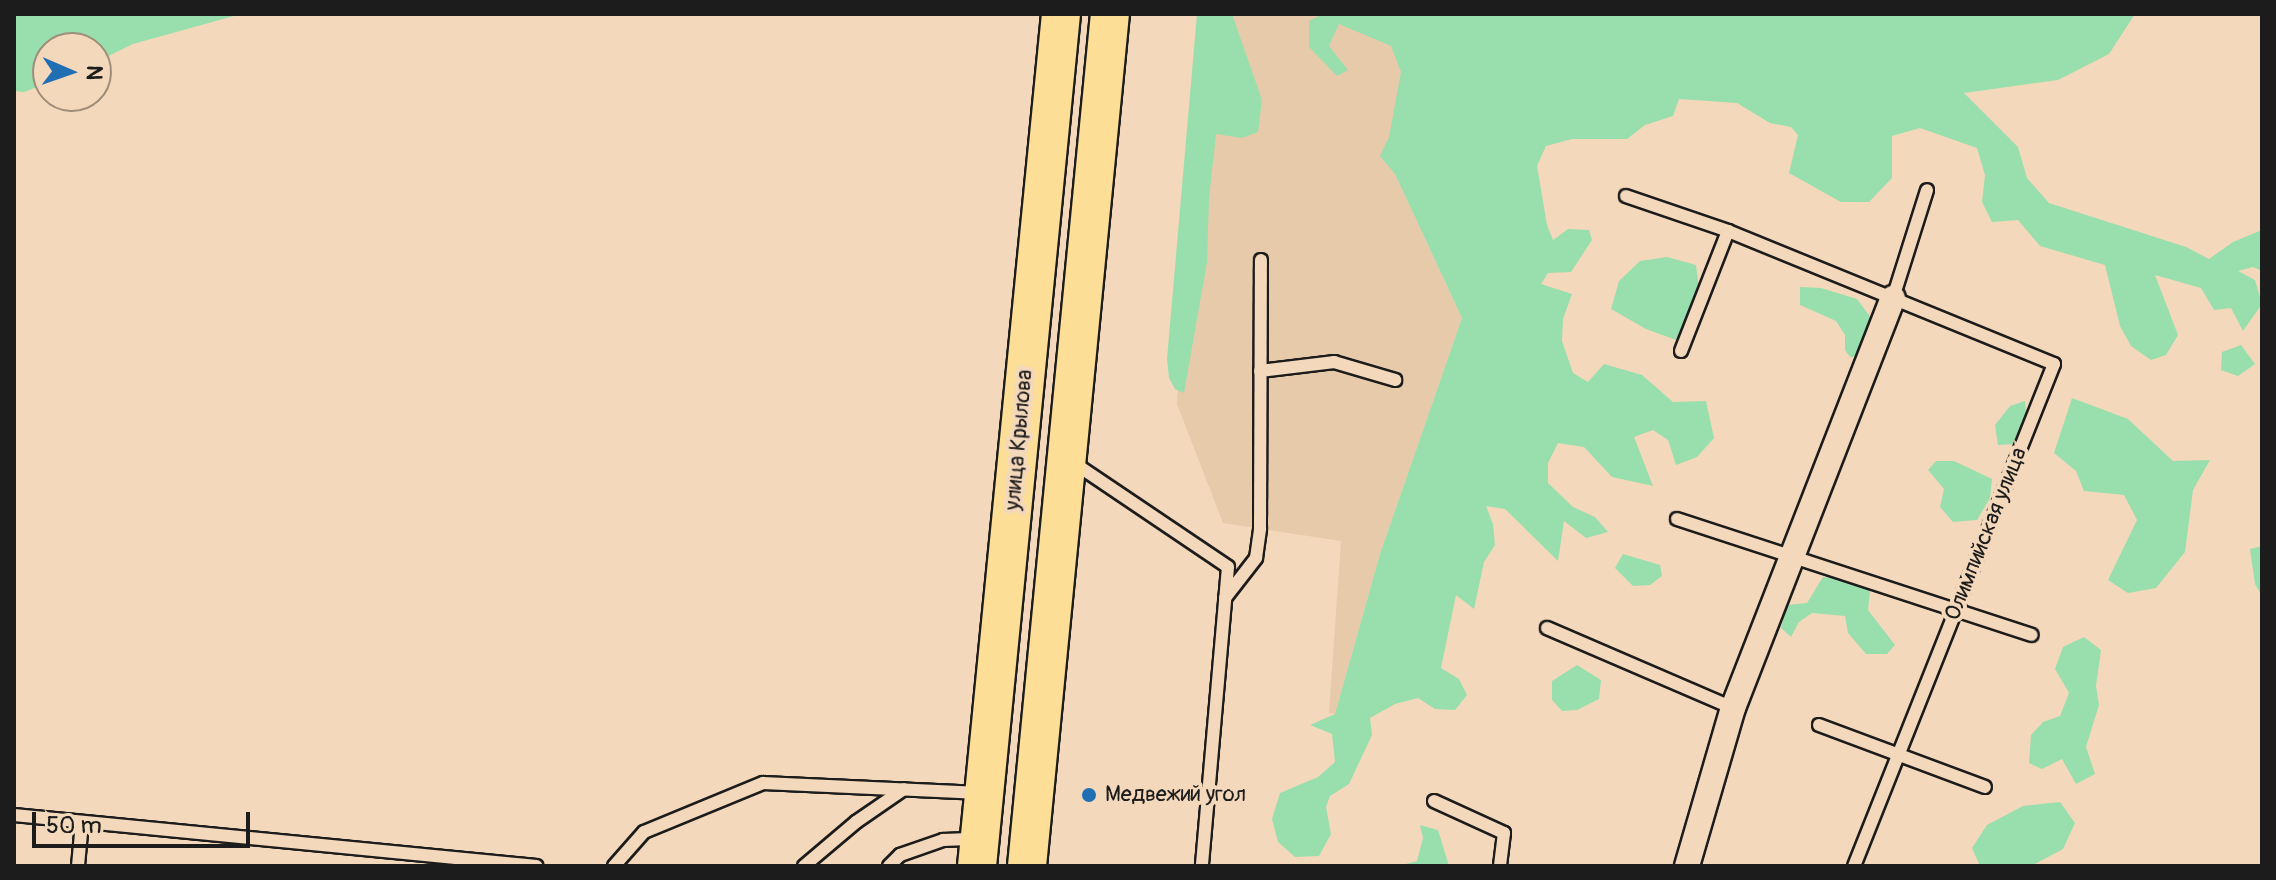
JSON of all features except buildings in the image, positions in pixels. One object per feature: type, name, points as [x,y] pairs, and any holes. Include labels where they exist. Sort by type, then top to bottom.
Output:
[{"type":"main road","name":"улица Крылова","points":[[978,852],[1061,14]]},
{"type":"main road","points":[[1027,866],[1110,14]]},
{"type":"street","points":[[1687,866],[1733,708],[1790,555],[1893,298]]},
{"type":"lane","points":[[1893,298],[1927,190]]},
{"type":"lane","name":"Олимпийская улица","points":[[1626,196],[1728,231],[2054,364],[1854,866]]},
{"type":"lane","points":[[1681,351],[1728,231]]},
{"type":"lane","points":[[1225,598],[1256,558],[1260,528],[1261,260]]},
{"type":"lane","points":[[1260,371],[1334,362],[1395,380]]},
{"type":"lane","points":[[1069,459],[1228,567],[1202,866]]},
{"type":"lane","points":[[1677,519],[2031,635]]},
{"type":"lane","points":[[1547,628],[1733,708]]},
{"type":"lane","points":[[1819,725],[1985,787]]},
{"type":"lane","points":[[614,866],[644,832],[763,783],[984,793]]},
{"type":"lane","points":[[804,866],[856,822],[904,789]]},
{"type":"lane","points":[[1434,801],[1504,833],[1500,866]]},
{"type":"lane","points":[[14,815],[537,866]]},
{"type":"lane","points":[[78,866],[82,822]]},
{"type":"lane","points":[[889,866],[900,855],[943,840],[978,852]]},
{"type":"shaded area","points":[[1202,14],[1422,14],[1395,174],[1462,318],[1380,554],[1335,714],[1329,713],[1341,541],[1223,523],[1177,404]]},
{"type":"green space","points":[[14,14],[241,14],[133,44],[112,54],[112,32],[32,32],[32,89],[14,91]]},
{"type":"green space","points":[[1197,14],[1232,14],[1262,100],[1258,132],[1242,138],[1216,134],[1209,198],[1207,262],[1184,393],[1175,389],[1169,378],[1167,359]]},
{"type":"green space","points":[[1323,14],[2135,14],[2109,54],[2058,80],[1964,93],[2018,147],[2027,178],[2049,203],[2186,247],[2209,259],[2233,242],[2262,230],[2262,271],[2253,267],[2238,271],[2255,280],[2262,304],[2243,331],[2231,308],[2214,310],[2201,288],[2155,275],[2178,335],[2166,355],[2151,360],[2131,346],[2120,326],[2105,265],[2040,246],[2018,220],[1992,222],[1982,202],[1985,175],[1977,148],[1920,128],[1892,136],[1892,178],[1869,202],[1841,202],[1789,173],[1798,135],[1791,127],[1770,123],[1737,103],[1679,99],[1673,116],[1645,125],[1627,139],[1572,139],[1546,146],[1537,166],[1547,225],[1553,240],[1568,229],[1589,230],[1592,240],[1571,272],[1548,273],[1541,284],[1572,294],[1563,319],[1562,341],[1573,373],[1588,382],[1604,364],[1642,375],[1673,402],[1706,401],[1714,438],[1697,457],[1676,465],[1668,440],[1653,430],[1634,437],[1653,486],[1612,477],[1584,447],[1558,443],[1548,463],[1548,483],[1573,507],[1595,517],[1608,532],[1586,538],[1564,521],[1558,561],[1505,509],[1486,506],[1493,524],[1495,545],[1484,562],[1474,609],[1456,595],[1441,668],[1459,679],[1467,695],[1455,710],[1435,709],[1418,698],[1395,704],[1370,718],[1372,735],[1349,784],[1330,796],[1326,807],[1331,834],[1319,856],[1295,857],[1278,842],[1272,819],[1280,793],[1318,777],[1335,762],[1332,734],[1310,725],[1335,714],[1380,554],[1462,318],[1395,174],[1380,156],[1389,137],[1401,72],[1391,46],[1339,24],[1329,46],[1348,70],[1337,76],[1309,47],[1309,21]]},
{"type":"green space","points":[[1667,257],[1696,265],[1699,288],[1676,340],[1646,329],[1611,309],[1619,281],[1640,261]]},
{"type":"green space","points":[[1800,287],[1821,288],[1857,299],[1875,323],[1864,356],[1850,357],[1845,350],[1845,335],[1836,321],[1800,305]]},
{"type":"green space","points":[[2241,345],[2255,364],[2238,376],[2221,370],[2222,352]]},
{"type":"green space","points":[[2072,398],[2128,419],[2173,461],[2210,460],[2193,490],[2185,552],[2156,588],[2128,593],[2108,580],[2137,520],[2124,495],[2084,491],[2076,471],[2054,453]]},
{"type":"green space","points":[[2025,401],[2026,413],[2013,444],[1998,445],[1995,425],[2010,406]]},
{"type":"green space","points":[[1936,461],[1954,461],[1992,479],[1990,498],[1977,520],[1953,522],[1940,507],[1944,489],[1928,470]]},
{"type":"green space","points":[[2262,546],[2262,596],[2255,584],[2250,549]]},
{"type":"green space","points":[[1623,554],[1660,565],[1662,576],[1650,585],[1633,586],[1615,568]]},
{"type":"green space","points":[[1823,577],[1850,579],[1870,591],[1868,610],[1895,645],[1887,654],[1866,654],[1848,633],[1845,616],[1812,613],[1799,622],[1791,637],[1781,628],[1787,605],[1807,603]]},
{"type":"green space","points":[[2084,637],[2101,650],[2096,686],[2099,705],[2086,747],[2095,774],[2076,784],[2062,759],[2042,769],[2029,763],[2031,735],[2043,722],[2060,716],[2069,693],[2055,669],[2063,647]]},
{"type":"green space","points":[[1577,665],[1601,680],[1599,699],[1577,710],[1562,711],[1552,700],[1552,681]]},
{"type":"green space","points":[[2060,802],[2075,823],[2063,849],[2031,866],[1980,866],[1972,848],[1987,825],[2023,806]]},
{"type":"green space","points":[[1420,825],[1438,830],[1449,866],[1398,866],[1417,861],[1423,838]]},
{"type":"place","name":"Медвежий угол","points":[[1089,795]]}]
